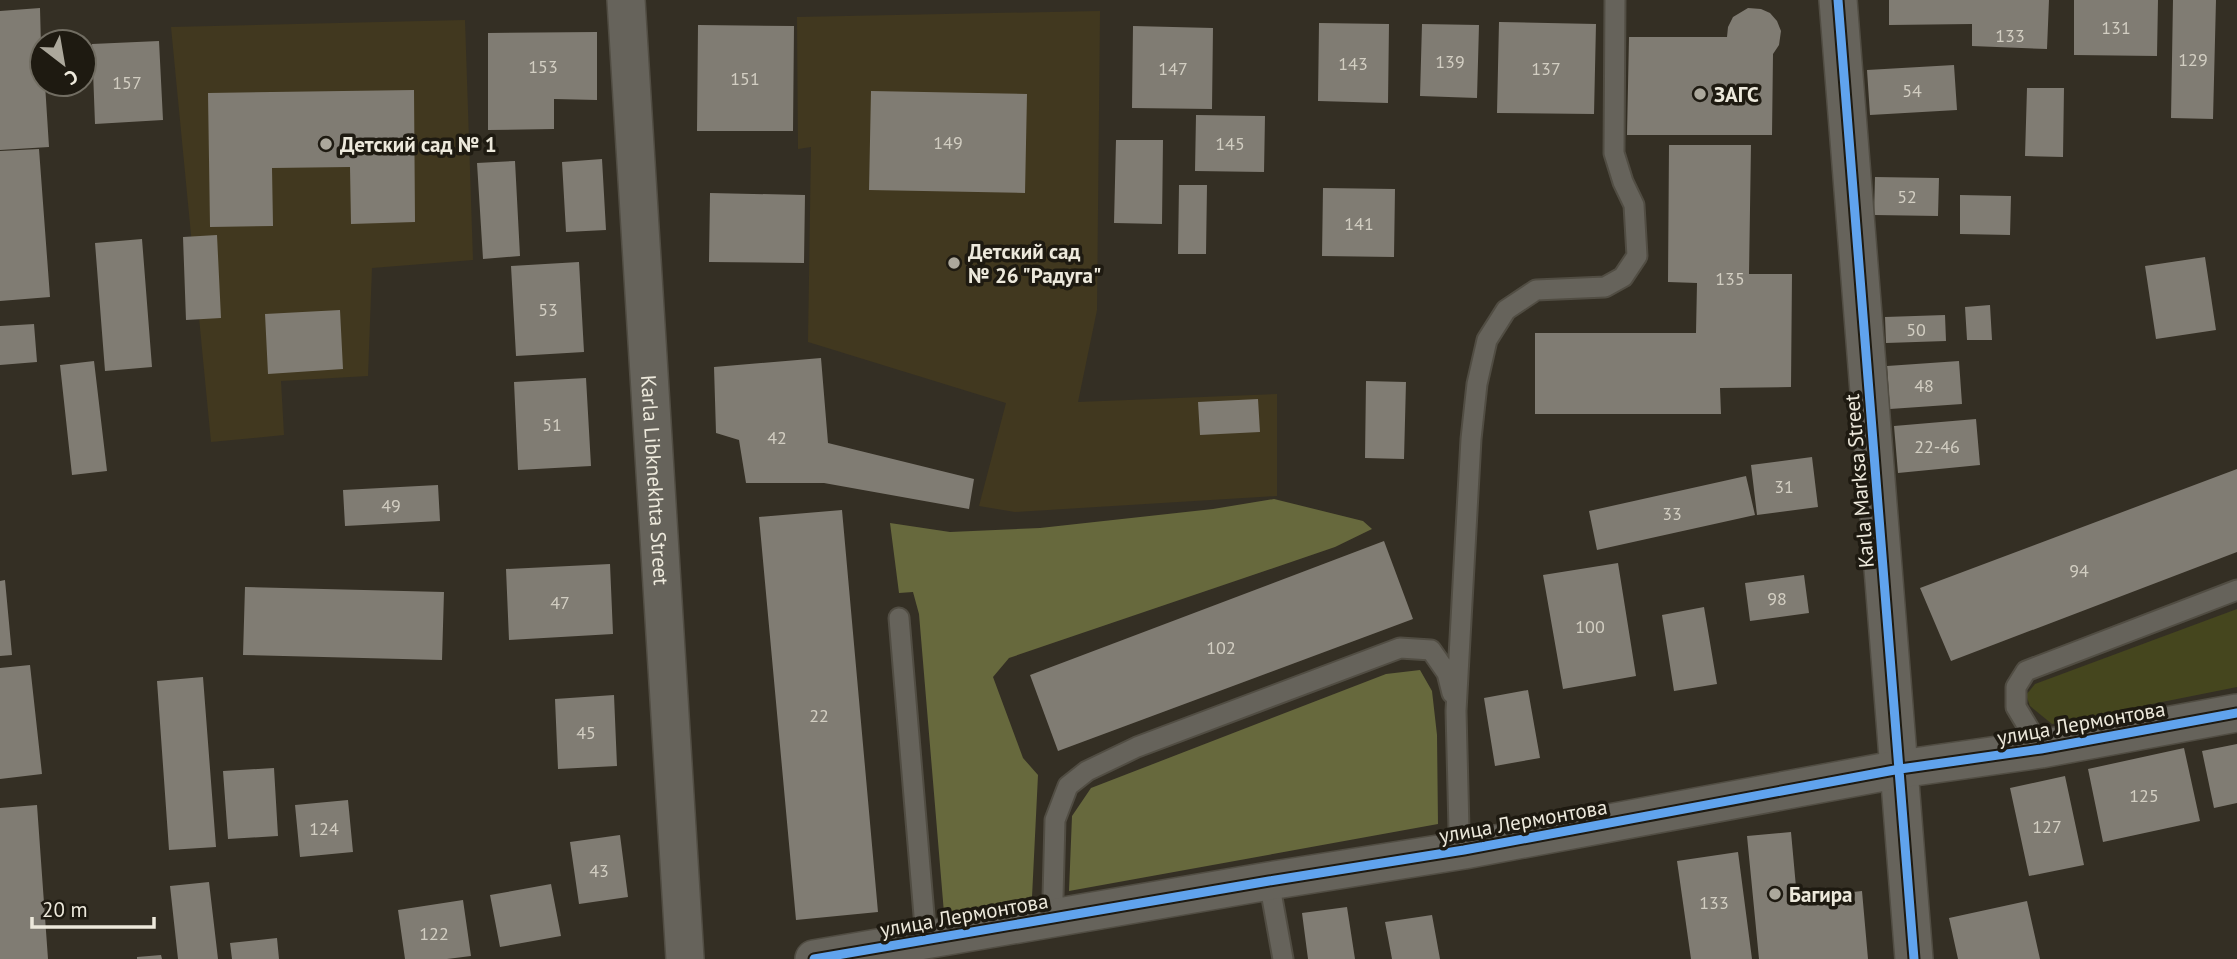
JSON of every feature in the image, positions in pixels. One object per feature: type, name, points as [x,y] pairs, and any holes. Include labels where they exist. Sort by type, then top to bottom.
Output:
[{"type":"street","name":"Karla Libknekhta Street","points":[[625,0],[685,959]]},
{"type":"street","name":"Karla Marksa Street","points":[[1838,0],[1914,959]]},
{"type":"street","name":"улица Лермонтова","points":[[814,959],[1464,850],[1900,769],[2041,749],[2237,713]]},
{"type":"lane","points":[[1464,850],[1459,830],[1456,711],[1471,439],[1477,384],[1487,340],[1506,310],[1536,290],[1605,288],[1623,277],[1637,256],[1634,205],[1614,153],[1615,0]]},
{"type":"lane","points":[[2041,749],[2016,708],[2016,687],[2026,671],[2237,590]]},
{"type":"lane","points":[[899,618],[926,939]]},
{"type":"lane","points":[[1056,918],[1053,897],[1055,820],[1068,786],[1087,771],[1137,747],[1400,648],[1431,650],[1447,673],[1456,711]]},
{"type":"lane","points":[[1269,881],[1283,959]]},
{"type":"shaded area","name":"Детский сад № 26 \"Радуга\"","points":[[1100,11],[1097,310],[1078,402],[1277,394],[1277,496],[1015,512],[979,506],[1006,403],[808,342],[811,147],[798,149],[797,17]]},
{"type":"shaded area","name":"Детский сад № 1","points":[[465,20],[473,260],[372,268],[368,376],[281,381],[284,435],[211,442],[171,27]]},
{"type":"shaded area","points":[[2237,609],[2237,687],[2052,724],[2030,706],[2026,695],[2035,684]]},
{"type":"green space","points":[[1274,499],[1363,521],[1372,529],[1335,547],[1009,658],[993,677],[1023,758],[1038,775],[1032,897],[944,913],[919,614],[913,592],[899,593],[890,523],[950,532],[1040,528],[1213,509]]},
{"type":"green space","points":[[1420,670],[1432,691],[1437,735],[1438,824],[1069,891],[1072,816],[1091,788],[1386,674]]},
{"type":"building","points":[[1889,0],[2049,0],[2047,49],[1972,46],[1972,24],[1889,25]]},
{"type":"building","points":[[2074,0],[2158,0],[2157,56],[2074,55]]},
{"type":"building","points":[[2173,0],[2216,0],[2213,119],[2171,118]]},
{"type":"building","points":[[40,8],[41,28],[28,28],[28,98],[46,98],[49,147],[0,150],[0,11]]},
{"type":"building","name":"ЗАГС","points":[[1748,8],[1770,13],[1781,31],[1779,45],[1773,54],[1772,135],[1627,135],[1629,37],[1727,37],[1733,17]]},
{"type":"building","points":[[1499,22],[1596,24],[1594,114],[1497,113]]},
{"type":"building","points":[[1319,23],[1389,24],[1388,103],[1318,101]]},
{"type":"building","points":[[1422,24],[1479,25],[1477,98],[1420,96]]},
{"type":"building","points":[[698,25],[794,26],[793,131],[697,131]]},
{"type":"building","points":[[1133,26],[1213,28],[1212,109],[1132,108]]},
{"type":"building","points":[[597,32],[597,100],[554,99],[554,129],[488,130],[488,33]]},
{"type":"building","points":[[159,41],[163,120],[95,124],[98,44]]},
{"type":"building","points":[[1954,65],[1957,110],[1870,115],[1867,70]]},
{"type":"building","points":[[2027,88],[2064,88],[2063,157],[2025,156]]},
{"type":"building","points":[[414,90],[415,222],[351,224],[350,167],[272,168],[273,226],[210,227],[208,93]]},
{"type":"building","points":[[871,91],[1027,94],[1025,193],[869,190]]},
{"type":"building","points":[[1196,115],[1265,116],[1264,172],[1195,171]]},
{"type":"building","points":[[1116,140],[1163,140],[1162,224],[1114,223]]},
{"type":"building","points":[[1669,145],[1751,145],[1749,274],[1792,274],[1791,387],[1720,388],[1721,414],[1535,414],[1535,333],[1696,333],[1697,283],[1668,282]]},
{"type":"building","points":[[39,149],[50,297],[0,301],[0,151]]},
{"type":"building","points":[[602,159],[606,230],[566,232],[562,162]]},
{"type":"building","points":[[515,161],[520,256],[483,259],[477,163]]},
{"type":"building","points":[[1875,177],[1939,178],[1938,216],[1874,215]]},
{"type":"building","points":[[1179,185],[1207,185],[1206,254],[1178,254]]},
{"type":"building","points":[[1323,188],[1395,189],[1394,257],[1322,256]]},
{"type":"building","points":[[710,193],[805,195],[804,263],[709,262]]},
{"type":"building","points":[[1960,195],[2011,196],[2010,235],[1960,234]]},
{"type":"building","points":[[217,235],[221,318],[186,320],[183,237]]},
{"type":"building","points":[[142,239],[152,367],[105,371],[95,243]]},
{"type":"building","points":[[2205,257],[2216,330],[2156,339],[2145,266]]},
{"type":"building","points":[[579,262],[584,352],[516,356],[511,266]]},
{"type":"building","points":[[1990,305],[1992,340],[1967,340],[1965,307]]},
{"type":"building","points":[[340,310],[343,369],[268,374],[265,314]]},
{"type":"building","points":[[1945,315],[1946,341],[1886,343],[1885,317]]},
{"type":"building","points":[[34,324],[37,362],[0,365],[0,326]]},
{"type":"building","points":[[821,358],[828,443],[974,479],[969,509],[824,483],[746,483],[739,440],[716,433],[714,367]]},
{"type":"building","points":[[94,361],[107,471],[72,475],[60,365]]},
{"type":"building","points":[[1959,361],[1962,404],[1890,409],[1887,366]]},
{"type":"building","points":[[586,378],[591,466],[518,470],[514,382]]},
{"type":"building","points":[[1366,381],[1406,382],[1404,459],[1365,458]]},
{"type":"building","points":[[1258,399],[1260,432],[1200,435],[1198,402]]},
{"type":"building","points":[[1976,419],[1980,465],[1898,473],[1894,426]]},
{"type":"building","points":[[1812,457],[1818,507],[1757,515],[1751,465]]},
{"type":"building","points":[[2237,469],[2237,552],[1951,661],[1920,588]]},
{"type":"building","points":[[1746,476],[1755,515],[1597,550],[1589,511]]},
{"type":"building","points":[[438,485],[440,521],[345,526],[343,490]]},
{"type":"building","points":[[842,510],[878,912],[796,920],[759,517]]},
{"type":"building","points":[[1384,541],[1413,619],[1058,751],[1030,675]]},
{"type":"building","points":[[1618,563],[1636,676],[1563,689],[1543,575]]},
{"type":"building","points":[[610,564],[613,634],[509,640],[506,569]]},
{"type":"building","points":[[1804,575],[1809,613],[1750,621],[1745,583]]},
{"type":"building","points":[[5,580],[12,655],[0,656],[0,581]]},
{"type":"building","points":[[245,587],[444,592],[442,660],[243,655]]},
{"type":"building","points":[[1704,607],[1717,684],[1674,691],[1662,615]]},
{"type":"building","points":[[30,665],[42,774],[0,779],[0,668]]},
{"type":"building","points":[[203,677],[216,847],[169,850],[157,681]]},
{"type":"building","points":[[1528,690],[1540,758],[1495,766],[1484,698]]},
{"type":"building","points":[[614,695],[617,766],[558,769],[555,699]]},
{"type":"building","points":[[2237,744],[2237,803],[2214,808],[2202,751]]},
{"type":"building","points":[[2184,748],[2200,821],[2103,842],[2088,769]]},
{"type":"building","points":[[274,768],[278,836],[228,839],[223,771]]},
{"type":"building","points":[[2065,776],[2084,865],[2029,876],[2010,788]]},
{"type":"building","points":[[348,800],[353,852],[300,857],[295,805]]},
{"type":"building","points":[[37,805],[48,959],[0,959],[0,808]]},
{"type":"building","name":"Багира","points":[[1791,832],[1797,898],[1862,891],[1868,959],[1759,959],[1747,836]]},
{"type":"building","points":[[620,835],[628,897],[579,904],[570,842]]},
{"type":"building","points":[[1738,852],[1752,959],[1691,959],[1677,861]]},
{"type":"building","points":[[209,882],[218,959],[178,959],[170,886]]},
{"type":"building","points":[[551,884],[561,936],[500,947],[490,895]]},
{"type":"building","points":[[463,900],[471,956],[405,959],[398,910]]},
{"type":"building","points":[[2027,901],[2040,959],[1958,959],[1949,918]]},
{"type":"building","points":[[1347,907],[1355,959],[1308,959],[1302,913]]},
{"type":"building","points":[[1432,915],[1440,959],[1392,959],[1385,922]]},
{"type":"building","points":[[277,938],[279,959],[232,959],[230,943]]},
{"type":"building","points":[[161,955],[162,959],[137,959],[137,957]]},
{"type":"cycle path","points":[[1838,0],[1914,959]]},
{"type":"cycle path","points":[[814,959],[1464,850],[1900,769],[2041,749],[2237,713]]},
{"type":"place","name":"ЗАГС","points":[[1700,94]]},
{"type":"place","name":"Детский сад № 1","points":[[326,144]]},
{"type":"place","name":"Детский сад № 26 \"Радуга\"","points":[[954,263]]},
{"type":"place","name":"Багира","points":[[1775,894]]}]
